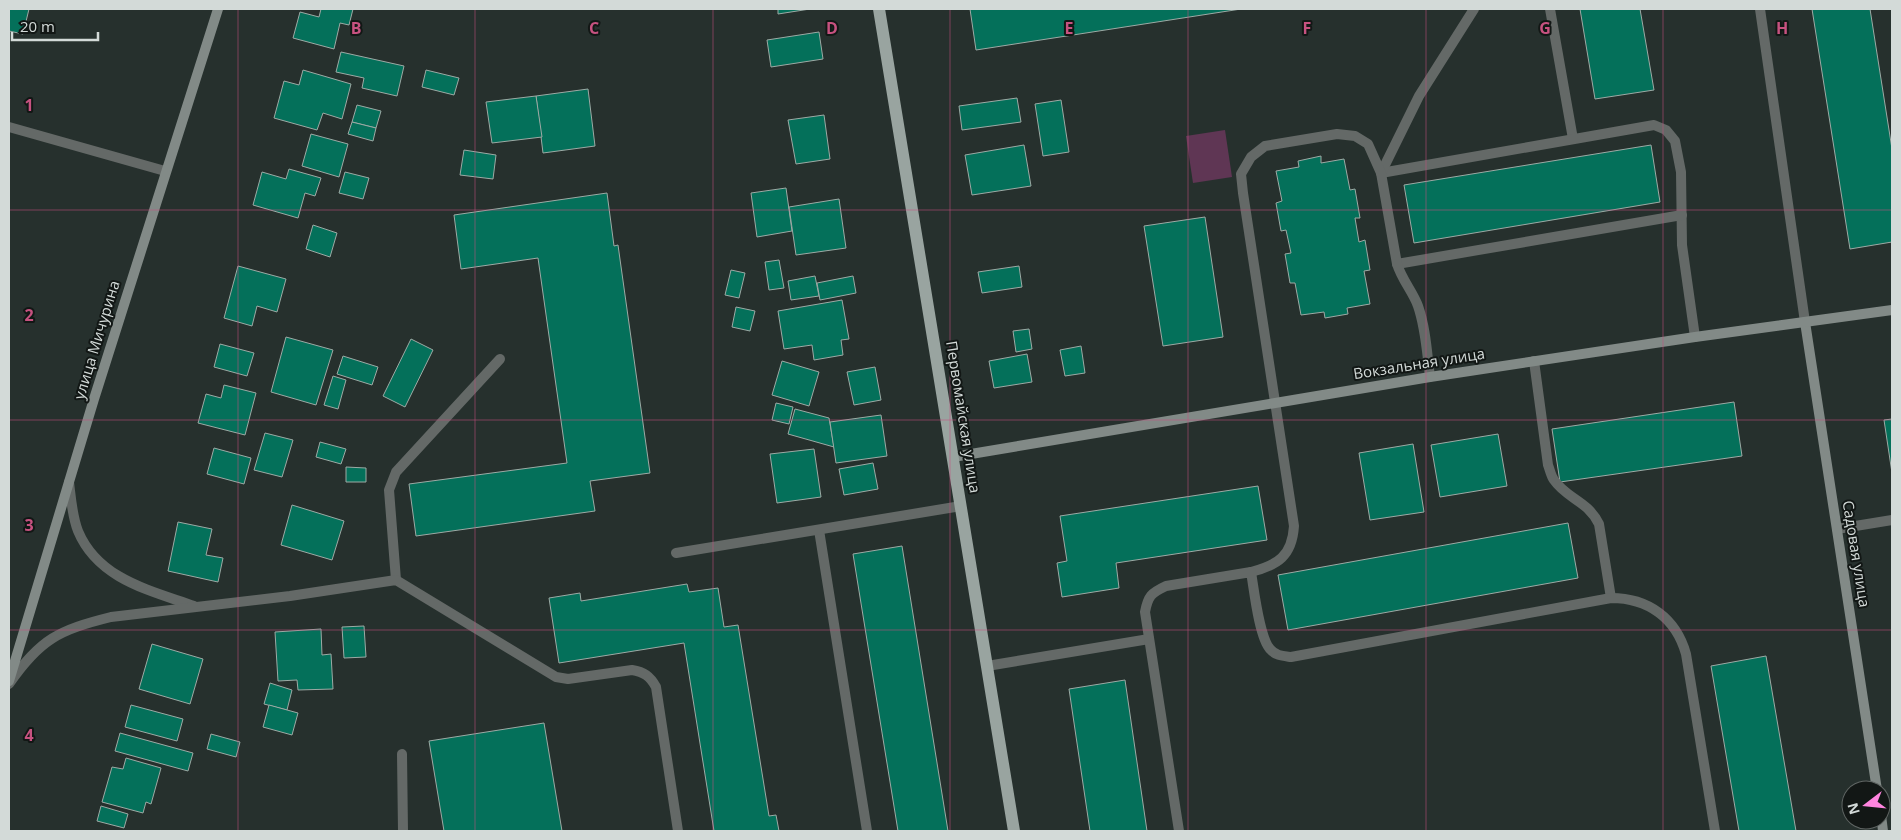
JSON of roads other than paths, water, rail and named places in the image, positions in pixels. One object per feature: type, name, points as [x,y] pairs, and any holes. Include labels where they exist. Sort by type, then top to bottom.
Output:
[{"type":"main road","name":"улица Мичурина","points":[[9,681],[12,662],[165,171],[218,9]]},
{"type":"main road","name":"Первомайская улица","points":[[878,9],[1014,831]]},
{"type":"main road","name":"Вокзальная улица","points":[[953,457],[1430,377],[1695,337],[1892,310]]},
{"type":"main road","name":"Садовая улица","points":[[1805,322],[1875,780]]},
{"type":"lane","points":[[1381,173],[1419,96],[1474,9]]},
{"type":"lane","points":[[1550,9],[1573,139]]},
{"type":"lane","points":[[1760,9],[1805,322]]},
{"type":"lane","points":[[1381,173],[1654,125],[1666,130],[1674,141],[1681,172],[1682,245],[1695,337]]},
{"type":"lane","points":[[9,127],[165,171]]},
{"type":"lane","points":[[1179,831],[1145,612],[1148,600],[1155,591],[1166,586],[1251,572],[1276,563],[1285,555],[1293,538],[1293,516],[1242,194],[1241,174],[1251,157],[1265,146],[1337,134],[1355,136],[1368,144],[1381,173],[1401,277],[1418,304],[1430,377]]},
{"type":"lane","points":[[1397,264],[1682,216]]},
{"type":"lane","points":[[396,580],[389,490],[396,472],[500,359]]},
{"type":"lane","points":[[1534,361],[1548,465],[1554,479],[1563,490],[1594,513],[1599,524],[1611,598]]},
{"type":"lane","points":[[69,480],[72,508],[78,531],[91,553],[105,568],[136,586],[197,607]]},
{"type":"lane","points":[[676,553],[961,506]]},
{"type":"lane","points":[[1837,529],[1892,520]]},
{"type":"lane","points":[[819,530],[866,831]]},
{"type":"lane","points":[[1251,572],[1264,637],[1269,648],[1278,656],[1291,657],[1611,598],[1633,600],[1654,609],[1675,628],[1682,639],[1715,831]]},
{"type":"lane","points":[[9,685],[24,662],[48,640],[67,629],[111,617],[290,596],[396,580],[556,677],[568,679],[632,670],[642,672],[651,678],[656,687],[678,831]]},
{"type":"lane","points":[[987,666],[1149,639]]},
{"type":"lane","points":[[402,754],[403,831]]}]
